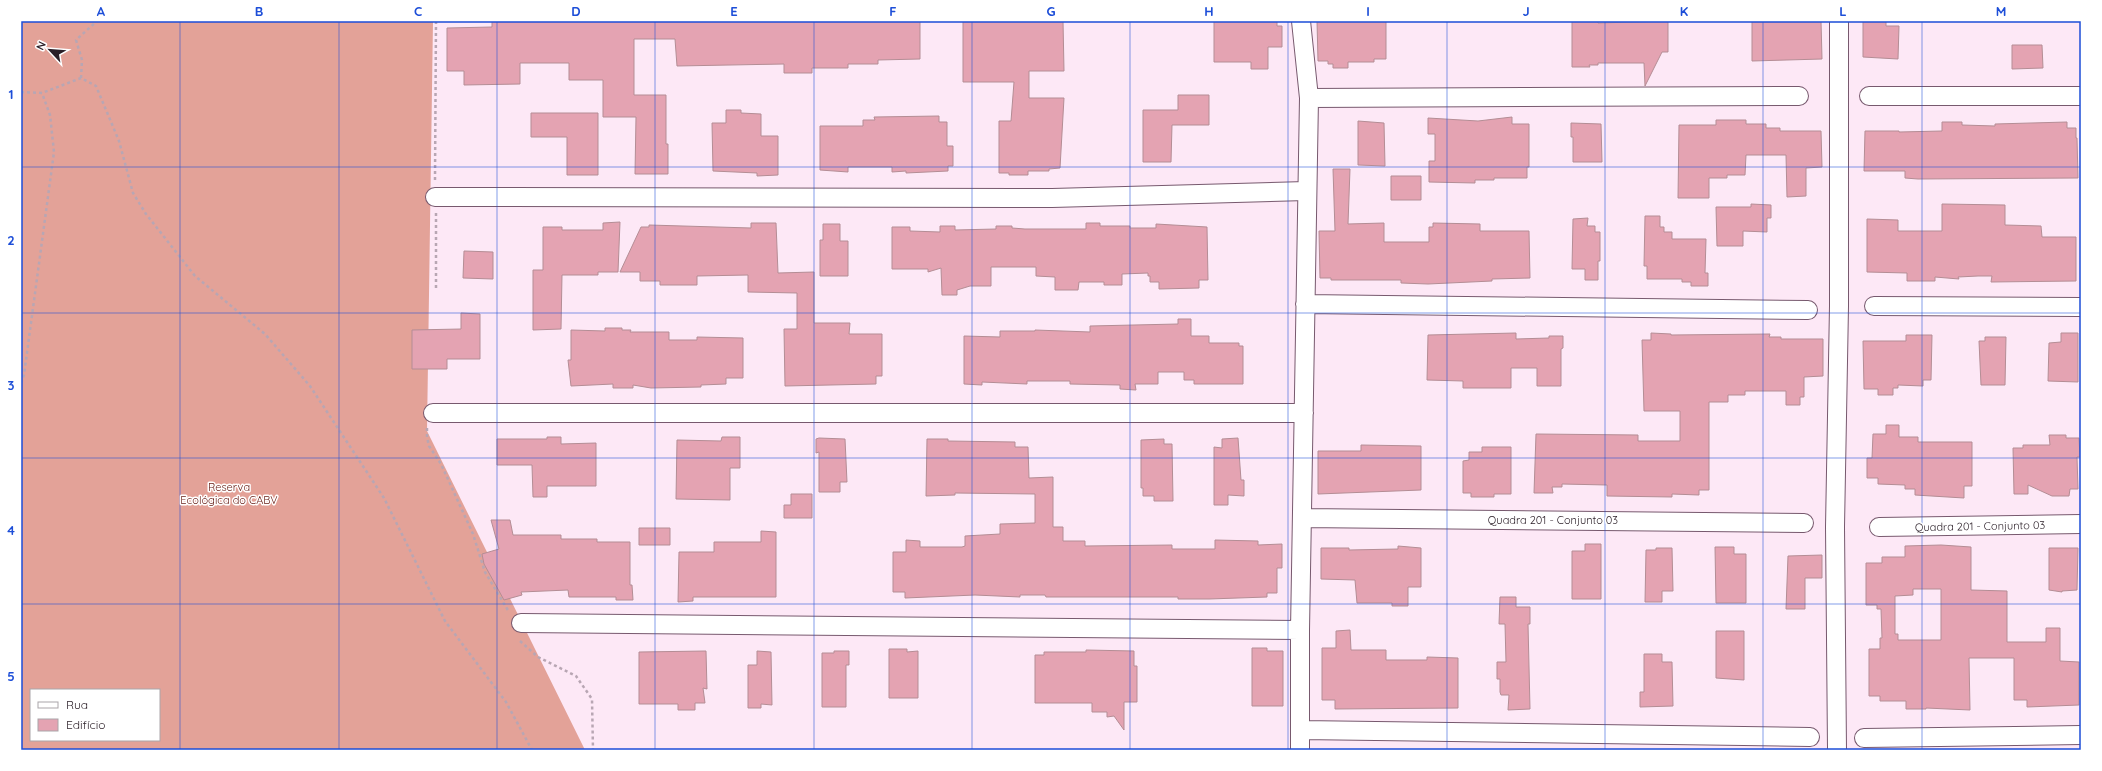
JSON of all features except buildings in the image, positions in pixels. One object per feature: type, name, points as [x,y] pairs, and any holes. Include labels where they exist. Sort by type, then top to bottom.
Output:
[{"type":"street","points":[[1300,750],[1300,630],[1306,304],[1306,191],[1309,98],[1301,21]]},
{"type":"street","points":[[1837,750],[1835,527],[1839,306],[1839,21]]},
{"type":"street","points":[[1309,98],[1799,96]]},
{"type":"street","points":[[1869,96],[2081,96]]},
{"type":"street","points":[[435,197],[1052,198],[1306,191]]},
{"type":"street","points":[[1306,304],[1808,310]]},
{"type":"street","points":[[1874,306],[2081,307]]},
{"type":"street","points":[[433,413],[1304,413]]},
{"type":"street","name":"Quadra 201 - Conjunto 03","points":[[1302,518],[1804,522]]},
{"type":"street","name":"Quadra 201 - Conjunto 03","points":[[1879,527],[2081,524]]},
{"type":"street","points":[[521,623],[1300,630]]},
{"type":"street","points":[[1301,730],[1810,737]]},
{"type":"street","points":[[1864,738],[2081,736]]},
{"type":"path","points":[[81,78],[82,60],[76,40],[97,21]]},
{"type":"path","points":[[436,21],[436,289]]},
{"type":"path","points":[[21,92],[42,93],[81,78],[96,86],[119,141],[133,193],[146,214],[195,276],[265,334],[310,386],[384,498],[445,621],[506,702],[532,750]]},
{"type":"path","points":[[21,383],[25,367],[54,152],[50,115],[42,93]]},
{"type":"path","points":[[433,413],[427,430],[429,446],[440,464],[470,528],[485,572],[509,612],[521,623],[519,639],[538,657],[576,676],[592,699],[593,750]]},
{"type":"green space","name":"Reserva Ecológica do CABV","points":[[21,21],[433,21],[427,431],[585,750],[21,750]]}]
